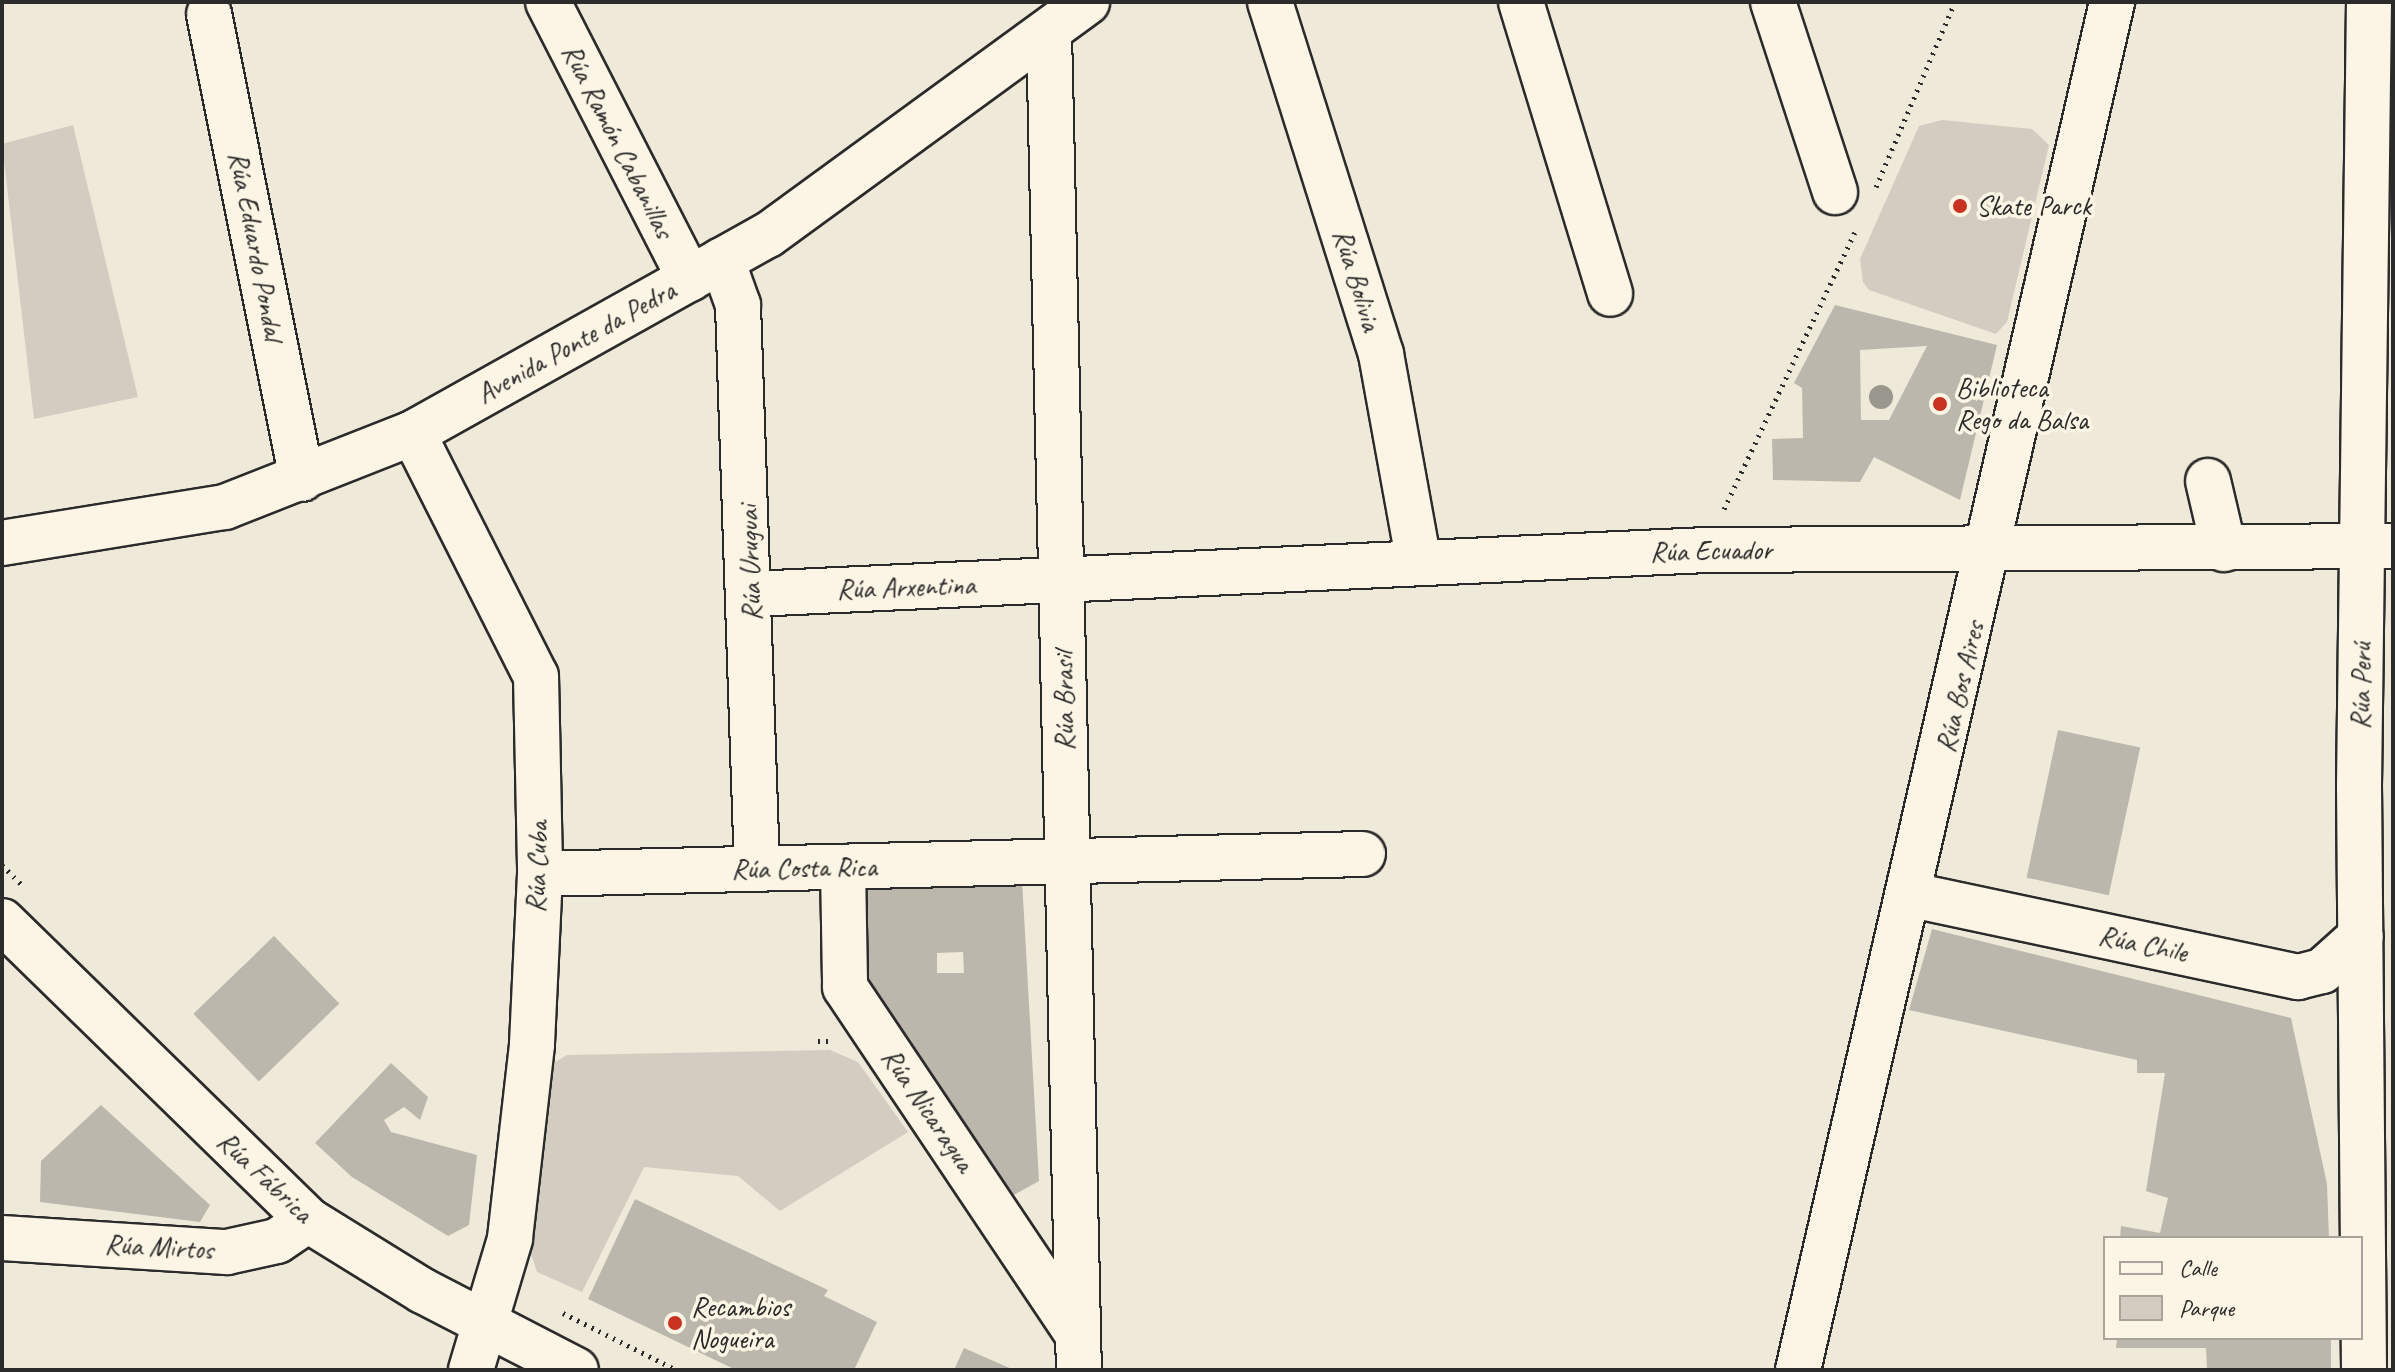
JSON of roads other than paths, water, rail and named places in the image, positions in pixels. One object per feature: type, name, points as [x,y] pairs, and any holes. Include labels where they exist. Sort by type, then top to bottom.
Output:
[{"type":"street","name":"Rúa Ramón Cabanillas","points":[[548,2],[706,269]]},
{"type":"street","name":"Rúa Bolivia","points":[[1270,2],[1381,354],[1419,563]]},
{"type":"street","points":[[1521,2],[1610,294]]},
{"type":"street","points":[[1773,2],[1856,203]]},
{"type":"street","name":"Rúa Bos Aires","points":[[1798,1370],[1992,551],[1994,495],[2112,2]]},
{"type":"street","name":"Rúa Perú","points":[[2364,1370],[2378,1066],[2361,936],[2376,786],[2379,333],[2369,2]]},
{"type":"street","name":"Rúa Eduardo Pondal","points":[[207,6],[302,479]]},
{"type":"street","name":"Avenida Ponte da Pedra","points":[[2,543],[164,521],[302,479],[413,433],[768,235],[1064,13]]},
{"type":"street","name":"Rúa Brasil","points":[[1064,13],[1061,580],[1078,1352]]},
{"type":"street","name":"Rúa Uruguai","points":[[706,269],[738,305],[752,594],[757,869]]},
{"type":"street","name":"Rúa Cuba","points":[[413,433],[536,676],[540,874],[532,1045],[512,1224],[487,1325],[471,1370]]},
{"type":"street","points":[[2208,481],[2224,549]]},
{"type":"street","name":"Rúa Ecuador","points":[[1061,580],[1706,550],[2378,547]]},
{"type":"street","name":"Rúa Arxentina","points":[[752,594],[1061,580]]},
{"type":"street","name":"Rúa Costa Rica","points":[[540,874],[1363,854]]},
{"type":"street","name":"Rúa Nicaragua","points":[[843,867],[845,987],[1078,1352]]},
{"type":"street","name":"Rúa Chile","points":[[1912,895],[2298,977],[2322,971],[2361,936]]},
{"type":"street","name":"Rúa Fábrica","points":[[2,921],[308,1220],[487,1325],[576,1370]]},
{"type":"street","name":"Rúa Mirtos","points":[[2,1238],[227,1252],[277,1241],[308,1220]]},
{"type":"place","name":"Skate Parck","points":[[1960,206]]},
{"type":"place","name":"Biblioteca Rego da Balsa","points":[[1940,404]]},
{"type":"place","name":"Recambios Nogueira","points":[[675,1323]]}]
